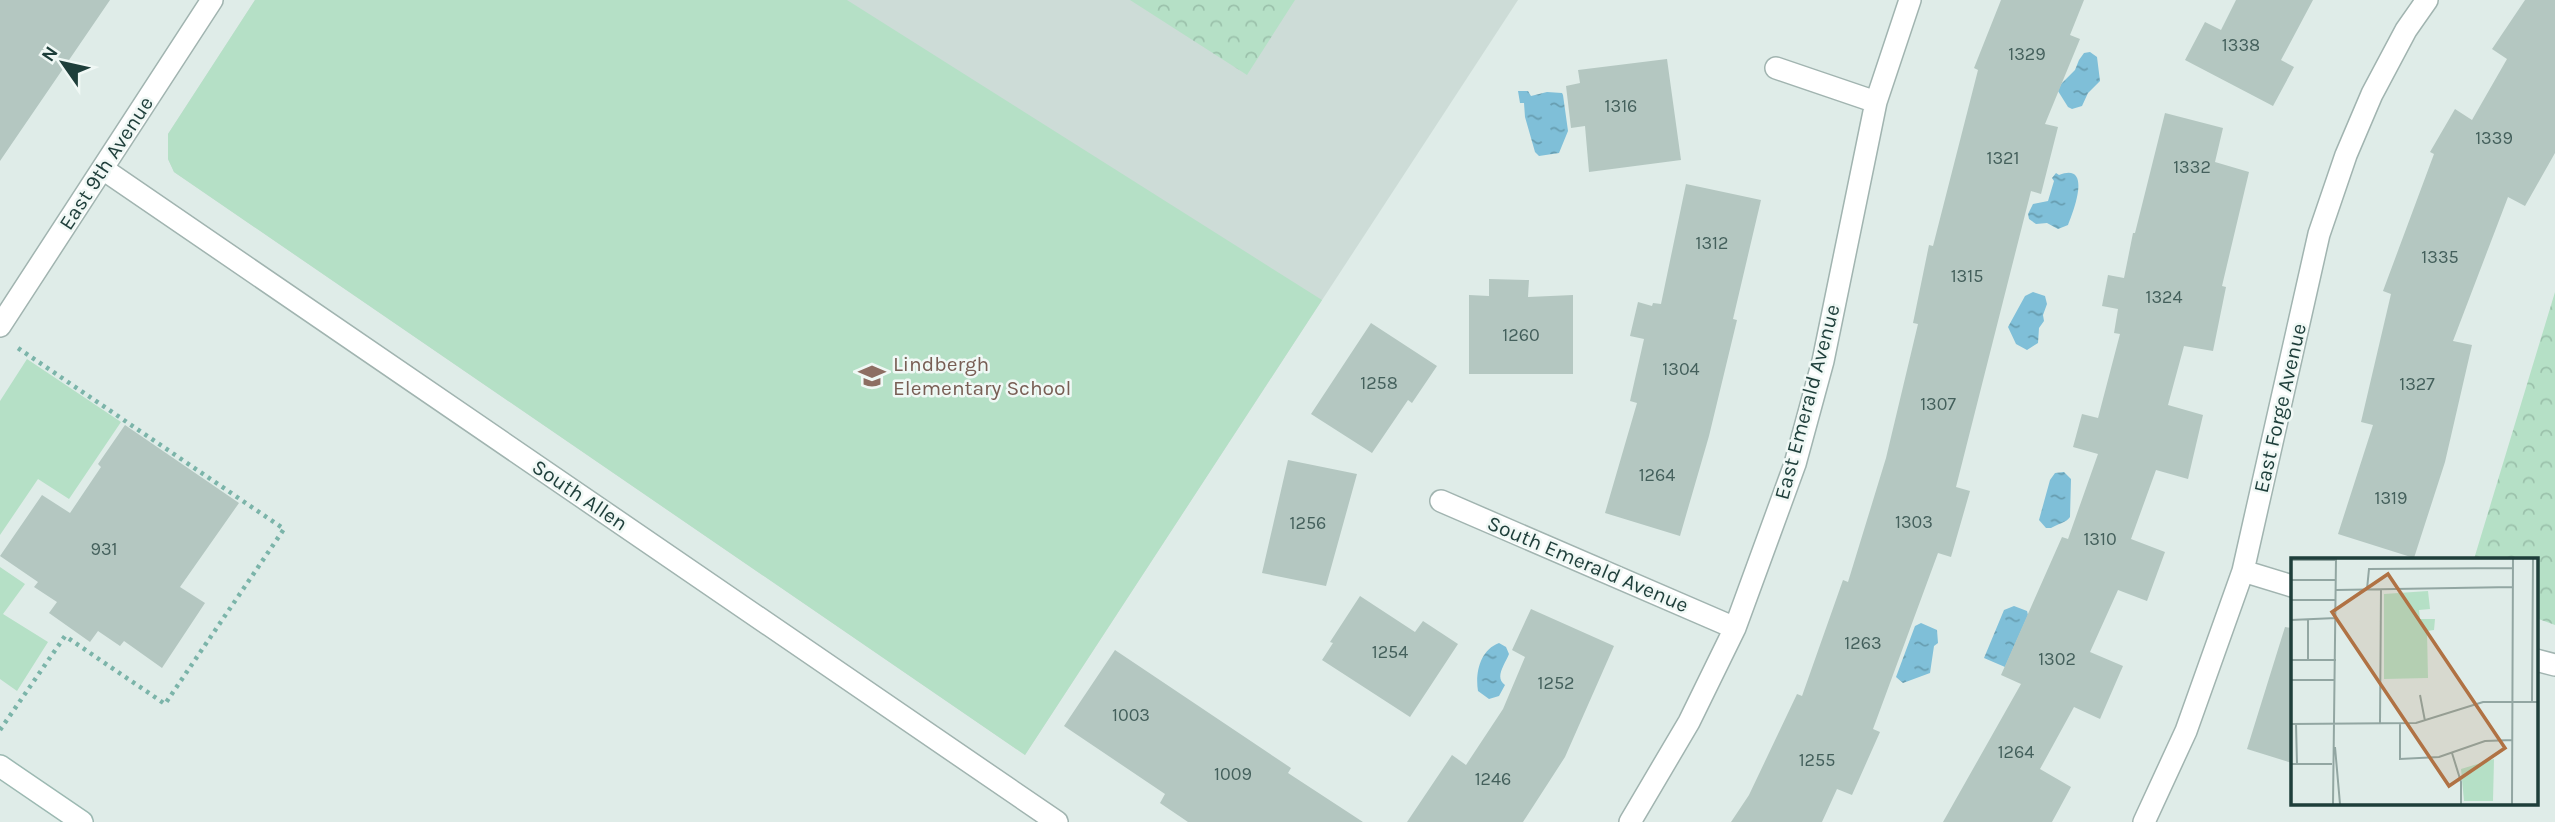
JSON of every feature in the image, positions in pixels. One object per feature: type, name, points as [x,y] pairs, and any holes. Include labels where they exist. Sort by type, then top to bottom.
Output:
[{"type":"street","name":"East 9th Avenue","points":[[6,334],[103,169],[212,0]]},
{"type":"street","name":"East Emerald Avenue","points":[[1630,822],[1689,722],[1735,628],[1795,464],[1823,360],[1876,102],[1910,0]]},
{"type":"street","name":"East Forge Avenue","points":[[2144,822],[2186,731],[2243,571],[2319,234],[2346,155],[2372,94],[2406,30],[2427,0]]},
{"type":"street","points":[[1776,68],[1876,102]]},
{"type":"street","name":"South Allen","points":[[103,169],[1057,822]]},
{"type":"street","name":"South Emerald Avenue","points":[[1441,501],[1735,628]]},
{"type":"street","points":[[2243,571],[2291,586]]},
{"type":"street","points":[[2538,661],[2555,665]]},
{"type":"street","points":[[0,766],[82,822]]},
{"type":"path","points":[[0,730],[65,636],[165,704],[284,529],[6,334]]},
{"type":"shaded area","name":"Lindbergh Elementary School","points":[[255,0],[1518,0],[1025,755],[174,172],[168,159],[168,134]]},
{"type":"green space","name":"Lindbergh Elementary School","points":[[255,0],[847,0],[1322,300],[1025,755],[174,172],[168,159],[168,134]]},
{"type":"green space","points":[[1130,0],[1295,0],[1247,75]]},
{"type":"green space","points":[[2555,292],[2555,625],[2538,619],[2538,558],[2474,558]]},
{"type":"green space","points":[[27,359],[121,422],[69,499],[38,479],[0,535],[0,401]]},
{"type":"green space","points":[[0,567],[25,584],[3,614],[48,642],[17,691],[0,679]]},
{"type":"water","points":[[2090,52],[2097,57],[2100,81],[2088,93],[2082,106],[2072,109],[2058,91],[2075,70],[2084,53]]},
{"type":"water","points":[[1518,91],[1528,91],[1531,96],[1547,92],[1562,93],[1568,131],[1559,153],[1539,156],[1535,152],[1524,103],[1520,103]]},
{"type":"water","points":[[2056,173],[2069,173],[2075,176],[2078,182],[2076,200],[2068,225],[2058,229],[2047,223],[2036,224],[2029,219],[2028,214],[2033,204],[2048,201],[2054,181],[2052,178]]},
{"type":"water","points":[[2033,292],[2045,296],[2047,304],[2044,321],[2039,328],[2038,343],[2027,350],[2016,344],[2008,327],[2025,296]]},
{"type":"water","points":[[2064,472],[2071,479],[2070,517],[2046,528],[2039,520],[2050,480],[2055,473]]},
{"type":"water","points":[[2014,606],[2027,611],[2028,615],[2005,667],[1984,658],[2004,610]]},
{"type":"water","points":[[1921,623],[1937,630],[1938,643],[1934,646],[1930,673],[1903,683],[1896,677],[1915,626]]},
{"type":"water","points":[[1499,643],[1506,647],[1509,654],[1500,675],[1505,685],[1499,696],[1489,699],[1478,691],[1478,670],[1487,651]]},
{"type":"building","points":[[0,0],[110,0],[0,161]]},
{"type":"building","points":[[2001,0],[2084,0],[2070,35],[2080,39],[2045,124],[2058,127],[2041,194],[2031,191],[1956,487],[1970,491],[1951,557],[1938,553],[1873,729],[1880,732],[1852,795],[1837,789],[1822,822],[1731,822],[1749,795],[1797,694],[1802,696],[1843,580],[1848,582],[1886,458],[1918,324],[1913,323],[1929,245],[1933,246],[1978,70],[1974,68]]},
{"type":"building","points":[[2236,0],[2313,0],[2281,60],[2294,67],[2273,106],[2185,60],[2205,22],[2221,30]]},
{"type":"building","points":[[2525,0],[2555,0],[2555,153],[2525,206],[2508,197],[2453,341],[2472,345],[2445,462],[2414,558],[2338,534],[2373,425],[2361,422],[2391,294],[2383,291],[2434,154],[2430,152],[2455,109],[2472,120],[2507,59],[2492,49]]},
{"type":"building","points":[[1667,59],[1681,160],[1589,172],[1585,126],[1571,128],[1566,86],[1580,83],[1578,70]]},
{"type":"building","points":[[2165,113],[2223,128],[2215,162],[2249,172],[2222,286],[2226,287],[2213,351],[2184,346],[2168,405],[2203,415],[2188,479],[2156,470],[2131,539],[2165,552],[2147,601],[2118,590],[2090,652],[2123,666],[2100,719],[2074,707],[2040,769],[2071,787],[2052,822],[1943,822],[2021,684],[2001,675],[2062,537],[2068,539],[2098,454],[2073,447],[2082,414],[2098,418],[2120,334],[2114,333],[2118,309],[2102,306],[2108,275],[2124,278],[2133,233]]},
{"type":"building","points":[[1686,184],[1761,200],[1733,319],[1737,320],[1709,436],[1680,536],[1605,513],[1637,403],[1630,401],[1644,339],[1630,336],[1638,302],[1652,306],[1653,303],[1661,304]]},
{"type":"building","points":[[1489,279],[1529,280],[1528,297],[1573,295],[1573,374],[1469,374],[1469,295],[1489,296]]},
{"type":"building","points":[[1371,323],[1437,366],[1412,403],[1408,400],[1372,453],[1311,414]]},
{"type":"building","points":[[125,425],[239,503],[180,587],[205,603],[162,668],[124,641],[120,646],[98,631],[90,642],[49,613],[57,602],[34,587],[38,582],[0,556],[42,495],[70,513],[101,467],[98,464]]},
{"type":"building","points":[[1288,460],[1357,474],[1326,586],[1262,573]]},
{"type":"building","points":[[1360,596],[1415,632],[1423,621],[1458,644],[1410,717],[1322,660],[1333,643],[1330,642]]},
{"type":"building","points":[[1531,609],[1614,646],[1565,757],[1523,822],[1407,822],[1452,755],[1466,765],[1503,709],[1525,657],[1512,650]]},
{"type":"building","points":[[2285,627],[2291,628],[2291,763],[2247,749]]},
{"type":"building","points":[[1115,650],[1291,768],[1288,773],[1363,822],[1188,822],[1160,803],[1165,794],[1064,726]]},
{"type":"place","name":"Lindbergh Elementary School","points":[[872,376]]}]
